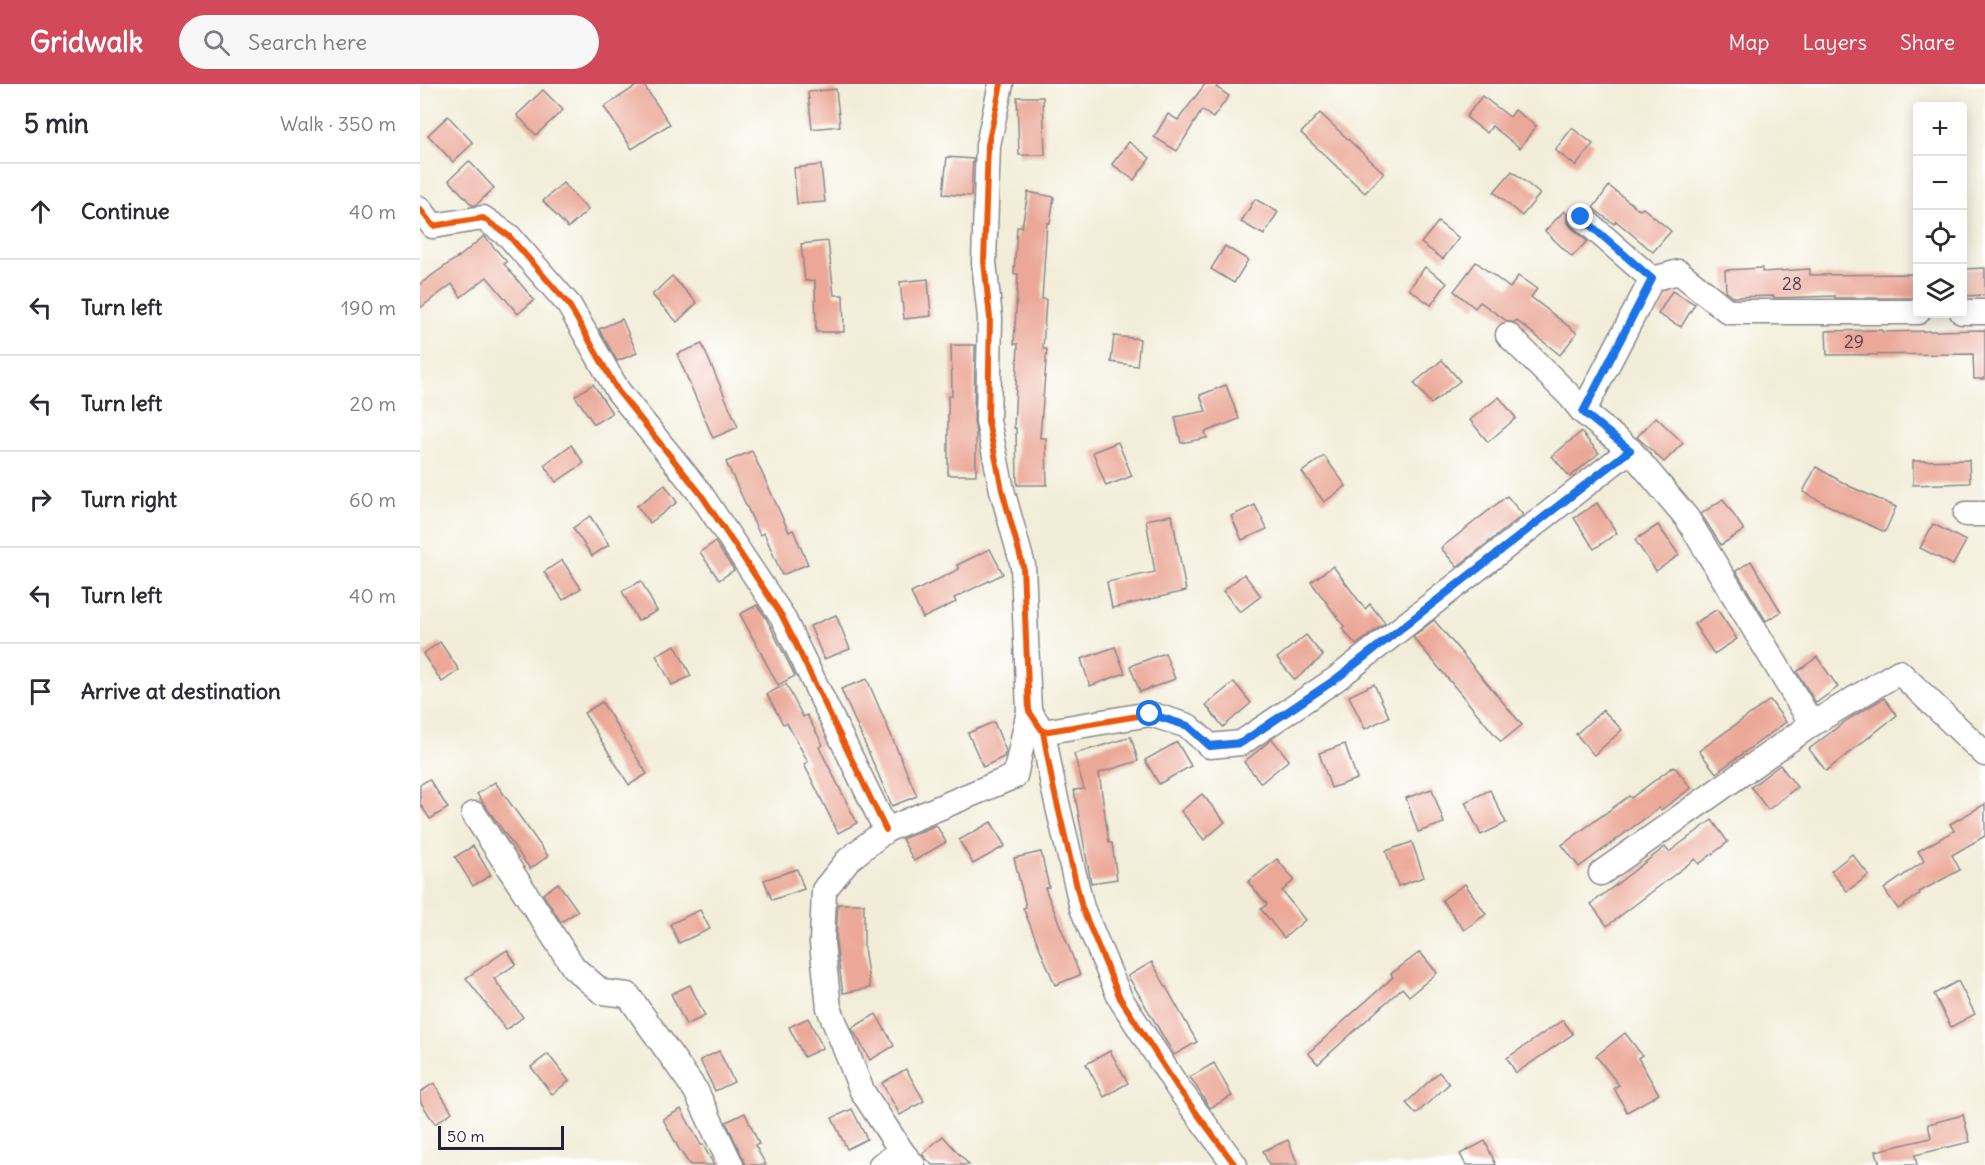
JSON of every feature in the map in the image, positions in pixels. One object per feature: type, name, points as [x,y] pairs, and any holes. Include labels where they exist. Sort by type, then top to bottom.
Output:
[{"type":"street","points":[[881,1165],[907,1159],[862,1091],[829,1008],[822,943],[824,890],[848,860],[886,830],[1015,776],[1029,711],[1023,566],[1002,490],[988,421],[990,318],[984,262],[988,145],[1000,84]]},
{"type":"street","points":[[1581,217],[1652,279]]},
{"type":"street","points":[[424,223],[483,218],[509,236],[569,305],[618,391],[700,493],[782,616],[886,830]]},
{"type":"street","points":[[1583,412],[1652,279],[1679,272],[1729,312],[1913,312]]},
{"type":"street","points":[[1967,312],[1985,312]]},
{"type":"street","points":[[1508,335],[1570,396],[1583,412],[1630,450],[1687,518],[1812,724]]},
{"type":"street","points":[[1043,732],[1150,714],[1188,726],[1210,746],[1241,743],[1336,679],[1630,450]]},
{"type":"street","points":[[1601,873],[1812,724],[1899,672],[1985,754]]},
{"type":"street","points":[[1029,711],[1043,732],[1053,786],[1082,908],[1120,998],[1178,1088],[1234,1165]]},
{"type":"street","points":[[474,814],[574,968],[602,992],[628,995],[696,1090],[731,1165]]},
{"type":"building","points":[[639,84],[643,84],[670,124],[632,149],[604,107]]},
{"type":"building","points":[[1205,84],[1218,84],[1216,87],[1229,96],[1213,118],[1202,110],[1177,151],[1154,137],[1168,114],[1178,120]]},
{"type":"building","points":[[836,89],[840,126],[812,129],[808,92]]},
{"type":"building","points":[[543,90],[563,110],[536,135],[517,115]]},
{"type":"building","points":[[1482,96],[1510,117],[1515,110],[1536,126],[1520,148],[1492,126],[1487,133],[1466,117]]},
{"type":"building","points":[[1017,97],[1043,97],[1045,155],[1019,155]]},
{"type":"building","points":[[1320,113],[1384,173],[1365,193],[1301,133]]},
{"type":"building","points":[[448,116],[473,143],[453,162],[428,135]]},
{"type":"building","points":[[1572,128],[1593,144],[1576,166],[1555,150]]},
{"type":"building","points":[[1129,142],[1150,158],[1134,180],[1112,164]]},
{"type":"building","points":[[947,157],[973,159],[971,196],[943,194]]},
{"type":"building","points":[[469,161],[494,188],[476,205],[472,205],[449,180]]},
{"type":"building","points":[[821,165],[825,202],[797,204],[794,168]]},
{"type":"building","points":[[1512,171],[1540,194],[1522,216],[1494,192]]},
{"type":"building","points":[[563,183],[588,210],[568,228],[543,201]]},
{"type":"building","points":[[1609,186],[1640,210],[1643,208],[1671,231],[1653,252],[1616,221],[1614,224],[1593,208]]},
{"type":"building","points":[[1028,192],[1054,197],[1050,223],[1047,223],[1042,299],[1046,299],[1043,349],[1047,349],[1040,438],[1046,438],[1047,485],[1017,485],[1016,428],[1014,428],[1018,344],[1014,344],[1018,274],[1014,274],[1017,227],[1022,227]]},
{"type":"building","points":[[1255,199],[1278,212],[1264,235],[1241,222]]},
{"type":"building","points":[[1564,211],[1571,227],[1587,241],[1572,257],[1545,231]]},
{"type":"building","points":[[1438,222],[1459,238],[1443,259],[1421,243]]},
{"type":"building","points":[[484,236],[507,262],[504,264],[534,300],[518,314],[487,277],[461,297],[452,284],[420,308],[420,284],[458,258]]},
{"type":"building","points":[[828,241],[834,295],[843,295],[844,332],[816,332],[815,280],[805,281],[801,244]]},
{"type":"building","points":[[1225,246],[1248,260],[1234,283],[1211,269]]},
{"type":"building","points":[[1476,262],[1510,288],[1518,276],[1537,289],[1531,297],[1577,333],[1560,355],[1516,320],[1514,323],[1507,321],[1480,302],[1475,308],[1454,291]]},
{"type":"building","points":[[1425,267],[1447,283],[1431,305],[1409,289]]},
{"type":"building","points":[[1762,268],[1762,272],[1810,269],[1810,275],[1913,274],[1913,298],[1733,297],[1726,291],[1725,270]]},
{"type":"building","points":[[1985,268],[1985,295],[1967,296],[1967,269]]},
{"type":"building","points":[[672,276],[697,303],[677,322],[652,295]]},
{"type":"building","points":[[928,279],[931,316],[904,319],[900,282]]},
{"type":"building","points":[[1672,291],[1695,304],[1681,327],[1658,314]]},
{"type":"building","points":[[622,319],[637,353],[617,361],[599,329]]},
{"type":"building","points":[[1882,330],[1882,332],[1985,330],[1985,379],[1974,379],[1973,354],[1827,355],[1826,331]]},
{"type":"building","points":[[1114,336],[1140,339],[1137,366],[1111,362]]},
{"type":"building","points":[[702,344],[738,427],[713,438],[677,354]]},
{"type":"building","points":[[951,345],[975,345],[976,475],[948,475],[948,396],[952,396]]},
{"type":"building","points":[[1442,360],[1460,381],[1431,404],[1414,383]]},
{"type":"building","points":[[593,384],[612,413],[594,424],[575,396]]},
{"type":"building","points":[[1226,385],[1239,419],[1205,432],[1207,438],[1181,443],[1175,417],[1206,411],[1200,395]]},
{"type":"building","points":[[1499,397],[1516,418],[1488,442],[1470,420]]},
{"type":"building","points":[[1656,417],[1683,443],[1664,462],[1637,437]]},
{"type":"building","points":[[1581,432],[1599,453],[1570,477],[1552,456]]},
{"type":"building","points":[[1118,442],[1132,476],[1106,486],[1093,452]]},
{"type":"building","points":[[571,445],[584,463],[556,482],[544,465]]},
{"type":"building","points":[[752,451],[789,532],[793,530],[808,564],[782,575],[764,533],[760,535],[726,462]]},
{"type":"building","points":[[1324,456],[1346,486],[1324,502],[1302,472]]},
{"type":"building","points":[[1969,460],[1970,483],[1913,485],[1913,461]]},
{"type":"building","points":[[1816,467],[1849,486],[1896,507],[1885,532],[1803,492]]},
{"type":"building","points":[[665,485],[677,502],[650,523],[637,506]]},
{"type":"building","points":[[1507,496],[1523,515],[1457,567],[1441,548]]},
{"type":"building","points":[[1723,499],[1744,530],[1721,545],[1701,514]]},
{"type":"building","points":[[1597,503],[1617,533],[1594,549],[1574,518]]},
{"type":"building","points":[[1255,505],[1267,529],[1242,540],[1231,516]]},
{"type":"building","points":[[1172,515],[1186,591],[1112,608],[1107,582],[1155,572],[1146,520]]},
{"type":"building","points":[[590,516],[609,545],[592,556],[573,528]]},
{"type":"building","points":[[1933,524],[1966,541],[1953,565],[1920,548]]},
{"type":"building","points":[[1658,525],[1679,555],[1656,571],[1635,540]]},
{"type":"building","points":[[715,542],[734,570],[719,580],[700,552]]},
{"type":"building","points":[[990,549],[1003,574],[954,598],[956,602],[923,618],[911,593],[959,569],[957,565]]},
{"type":"building","points":[[562,560],[581,588],[563,600],[544,572]]},
{"type":"building","points":[[1751,561],[1781,612],[1766,621],[1736,571]]},
{"type":"building","points":[[1333,566],[1365,609],[1370,604],[1385,623],[1356,645],[1311,582]]},
{"type":"building","points":[[1244,574],[1261,596],[1240,612],[1223,591]]},
{"type":"building","points":[[641,581],[657,611],[638,621],[622,591]]},
{"type":"building","points":[[757,605],[766,618],[795,676],[778,685],[740,614]]},
{"type":"building","points":[[1717,609],[1737,639],[1714,654],[1694,624]]},
{"type":"building","points":[[836,615],[850,649],[824,659],[810,626]]},
{"type":"building","points":[[1434,620],[1522,725],[1501,742],[1413,637]]},
{"type":"building","points":[[1306,635],[1323,656],[1295,680],[1277,658]]},
{"type":"building","points":[[440,642],[459,670],[442,682],[423,654]]},
{"type":"building","points":[[675,645],[691,676],[672,685],[656,655]]},
{"type":"building","points":[[1115,647],[1125,673],[1090,686],[1081,659]]},
{"type":"building","points":[[1165,653],[1175,679],[1140,692],[1130,666]]},
{"type":"building","points":[[1817,657],[1838,687],[1816,703],[1797,672]]},
{"type":"building","points":[[867,679],[917,796],[892,806],[841,689]]},
{"type":"building","points":[[1234,682],[1251,703],[1223,727],[1206,705]]},
{"type":"building","points":[[786,684],[803,717],[807,715],[823,745],[819,747],[857,823],[838,833],[804,764],[808,762],[787,723],[783,724],[767,694]]},
{"type":"building","points":[[1374,684],[1389,717],[1365,729],[1349,696]]},
{"type":"building","points":[[1884,698],[1897,715],[1826,771],[1809,749],[1847,720]]},
{"type":"building","points":[[1770,700],[1786,722],[1716,773],[1699,751]]},
{"type":"building","points":[[602,702],[647,774],[629,785],[584,713]]},
{"type":"building","points":[[1603,710],[1622,730],[1594,755],[1576,734]]},
{"type":"building","points":[[994,722],[1006,751],[1004,757],[983,767],[968,733]]},
{"type":"building","points":[[1131,737],[1138,761],[1099,773],[1109,843],[1112,843],[1117,879],[1091,883],[1074,790],[1084,789],[1074,754]]},
{"type":"building","points":[[1272,739],[1289,760],[1261,783],[1244,762]]},
{"type":"building","points":[[1177,742],[1191,766],[1159,784],[1145,760]]},
{"type":"building","points":[[1345,744],[1357,779],[1331,788],[1319,753]]},
{"type":"building","points":[[1780,765],[1797,787],[1768,810],[1751,787]]},
{"type":"building","points":[[1674,766],[1691,788],[1661,810],[1659,808],[1579,867],[1562,845]]},
{"type":"building","points":[[429,779],[448,808],[430,819],[420,804],[420,785]]},
{"type":"building","points":[[495,782],[548,856],[530,869],[477,794]]},
{"type":"building","points":[[1432,789],[1444,823],[1418,832],[1406,798]]},
{"type":"building","points":[[1490,790],[1506,823],[1481,835],[1465,802]]},
{"type":"building","points":[[1202,794],[1225,822],[1204,840],[1181,811]]},
{"type":"building","points":[[1985,804],[1985,836],[1952,855],[1960,870],[1919,892],[1920,894],[1898,909],[1884,889],[1924,861],[1918,851],[1954,831],[1950,824]]},
{"type":"building","points":[[1712,820],[1728,842],[1699,864],[1695,859],[1607,926],[1591,904],[1665,847],[1669,852]]},
{"type":"building","points":[[991,822],[1005,846],[973,864],[959,840]]},
{"type":"building","points":[[936,825],[946,842],[914,861],[902,839]]},
{"type":"building","points":[[1412,842],[1424,877],[1398,886],[1386,851]]},
{"type":"building","points":[[473,846],[491,875],[473,886],[455,857]]},
{"type":"building","points":[[1041,852],[1049,887],[1045,888],[1080,975],[1055,985],[1023,908],[1026,907],[1014,858]]},
{"type":"building","points":[[1852,854],[1869,875],[1847,891],[1831,871]]},
{"type":"building","points":[[1277,859],[1294,880],[1282,891],[1305,920],[1284,938],[1261,909],[1267,904],[1248,882]]},
{"type":"building","points":[[797,869],[804,889],[772,900],[764,880]]},
{"type":"building","points":[[558,883],[578,911],[561,922],[543,894]]},
{"type":"building","points":[[1465,884],[1486,914],[1464,930],[1442,900]]},
{"type":"building","points":[[838,904],[864,904],[864,948],[870,988],[843,993],[836,943]]},
{"type":"building","points":[[700,910],[710,929],[679,943],[670,924]]},
{"type":"building","points":[[507,950],[516,964],[494,979],[523,1017],[506,1030],[466,978]]},
{"type":"building","points":[[1420,952],[1437,973],[1409,996],[1402,988],[1318,1064],[1308,1053],[1393,977],[1391,974]]},
{"type":"building","points":[[1152,962],[1197,1042],[1174,1055],[1128,976]]},
{"type":"building","points":[[1958,981],[1975,1014],[1951,1027],[1934,994]]},
{"type":"building","points":[[690,985],[705,1016],[686,1025],[671,994]]},
{"type":"building","points":[[876,1014],[894,1046],[870,1060],[852,1028]]},
{"type":"building","points":[[808,1018],[823,1048],[804,1057],[789,1027]]},
{"type":"building","points":[[1563,1020],[1573,1034],[1516,1073],[1507,1058]]},
{"type":"building","points":[[1625,1033],[1642,1055],[1638,1058],[1659,1094],[1627,1112],[1614,1088],[1619,1085],[1596,1056]]},
{"type":"building","points":[[719,1051],[734,1082],[715,1091],[700,1060]]},
{"type":"building","points":[[1110,1051],[1128,1083],[1104,1097],[1086,1064]]},
{"type":"building","points":[[548,1054],[569,1081],[552,1094],[531,1067]]},
{"type":"building","points":[[1214,1063],[1232,1096],[1210,1108],[1190,1077]]},
{"type":"building","points":[[906,1069],[924,1101],[900,1115],[882,1083]]},
{"type":"building","points":[[1439,1072],[1449,1084],[1416,1114],[1406,1103]]},
{"type":"building","points":[[434,1083],[452,1112],[435,1124],[420,1101],[420,1092]]},
{"type":"building","points":[[681,1109],[714,1165],[690,1165],[679,1149],[663,1119]]},
{"type":"building","points":[[852,1109],[867,1139],[847,1149],[832,1118]]},
{"type":"building","points":[[745,1113],[759,1144],[755,1145],[766,1165],[746,1165],[726,1122]]},
{"type":"building","points":[[1963,1115],[1970,1142],[1915,1155],[1917,1165],[1880,1165],[1876,1151],[1931,1138],[1928,1124]]},
{"type":"building","points":[[943,1136],[969,1165],[932,1165],[922,1154]]},
{"type":"building","points":[[1288,1140],[1298,1165],[1269,1165],[1263,1151]]},
{"type":"building","points":[[1485,1141],[1496,1165],[1466,1165],[1460,1154]]},
{"type":"cycle path","points":[[1001,84],[988,145],[984,262],[990,318],[988,421],[1002,490],[1023,566],[1029,711],[1043,732],[1053,786],[1082,908],[1120,998],[1178,1088],[1235,1165]]},
{"type":"cycle path","points":[[420,209],[433,226],[483,218],[509,236],[569,305],[618,391],[700,493],[782,616],[886,830]]},
{"type":"cycle path","points":[[1043,732],[1150,714],[1188,726],[1210,746],[1241,743],[1336,679],[1630,450]]},
{"type":"route","points":[[1150,714],[1188,726],[1210,746],[1241,743],[1336,679],[1630,450],[1583,412],[1652,279],[1581,217]]}]
